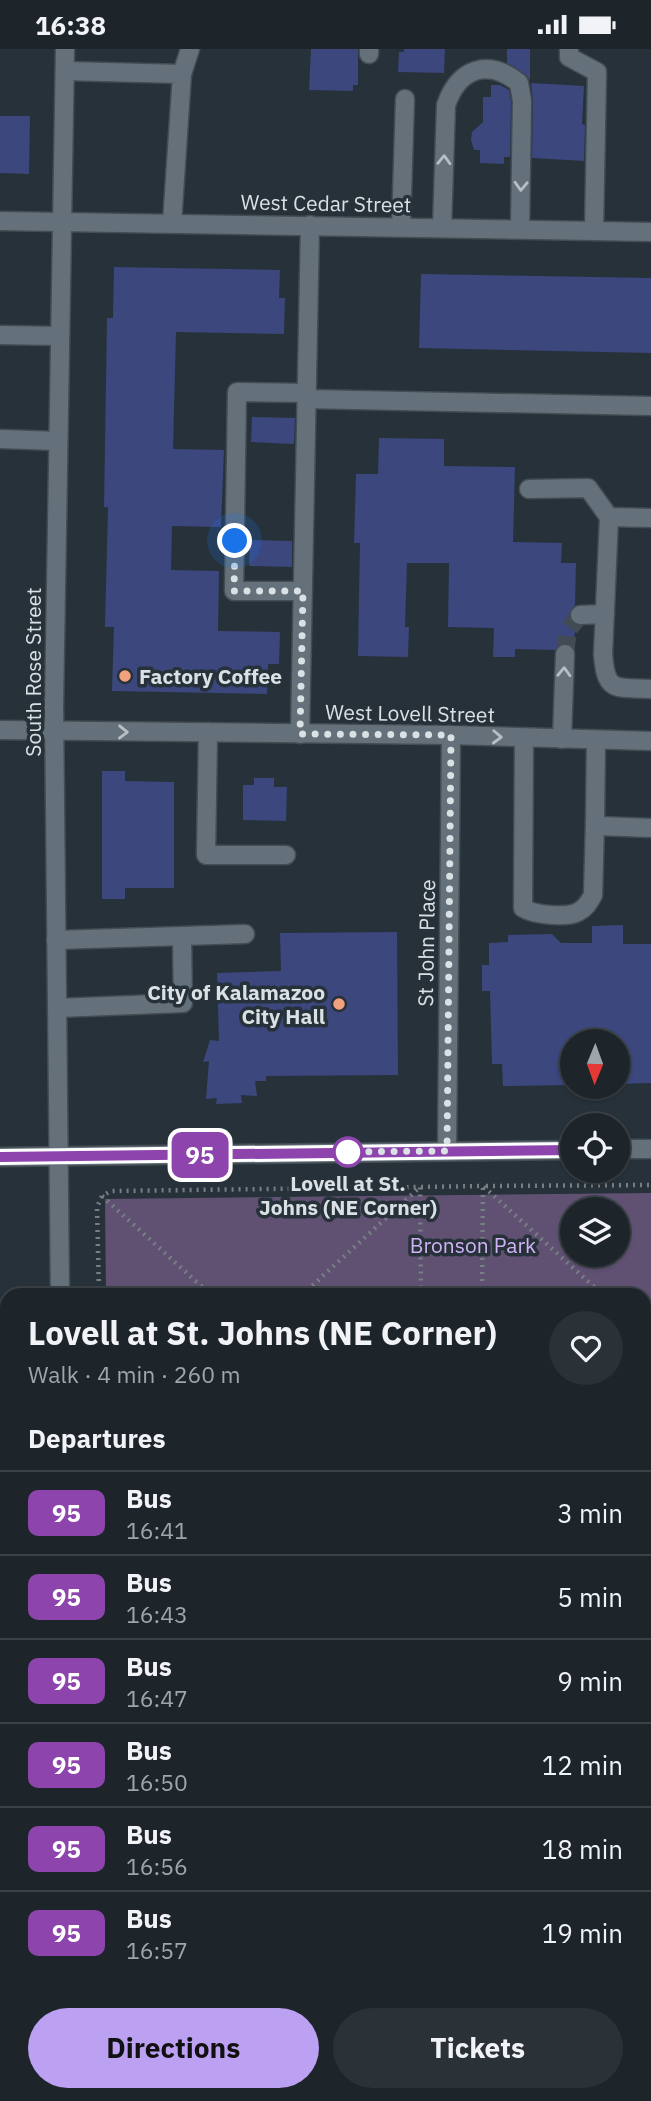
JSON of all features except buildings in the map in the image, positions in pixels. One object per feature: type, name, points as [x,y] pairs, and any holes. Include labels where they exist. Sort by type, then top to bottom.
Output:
[{"type":"street","name":"South Rose Street","points":[[60,1288],[54,731],[65,49]]},
{"type":"street","points":[[172,223],[182,74],[190,49]]},
{"type":"street","points":[[569,49],[569,57],[597,72],[594,231]]},
{"type":"street","points":[[442,228],[446,105],[450,93],[460,80],[474,71],[493,68],[519,83],[522,101],[520,229]]},
{"type":"street","points":[[65,71],[182,74]]},
{"type":"street","points":[[401,227],[405,99]]},
{"type":"street","name":"West Cedar Street","points":[[0,221],[651,232]]},
{"type":"street","points":[[300,734],[310,225]]},
{"type":"street","points":[[0,335],[60,336]]},
{"type":"street","points":[[303,591],[234,591],[237,392],[651,406]]},
{"type":"street","points":[[0,439],[58,441]]},
{"type":"street","points":[[529,489],[588,488],[609,517],[604,672],[614,687],[651,689]]},
{"type":"street","points":[[609,517],[651,517]]},
{"type":"street","points":[[580,615],[605,614]]},
{"type":"street","points":[[562,739],[565,654]]},
{"type":"street","name":"West Lovell Street","points":[[0,730],[451,735],[651,741]]},
{"type":"street","points":[[208,733],[206,855],[286,855]]},
{"type":"street","name":"St John Place","points":[[447,1151],[451,735]]},
{"type":"street","points":[[523,738],[523,908],[540,914],[576,913],[587,905],[593,895],[596,740]]},
{"type":"street","points":[[594,822],[599,826],[651,828]]},
{"type":"street","points":[[56,940],[245,934]]},
{"type":"street","points":[[57,1008],[183,1003],[182,937]]},
{"type":"street","points":[[630,1149],[651,1149]]},
{"type":"street","points":[[0,1157],[560,1150]]},
{"type":"path","points":[[482,1288],[483,1185]]},
{"type":"path","points":[[483,1185],[595,1288]]},
{"type":"path","points":[[99,1288],[97,1207],[102,1196],[111,1191],[651,1185]]},
{"type":"path","points":[[310,1288],[420,1187]]},
{"type":"path","points":[[420,1187],[421,1288]]},
{"type":"path","points":[[102,1196],[203,1288]]},
{"type":"green space","name":"Bronson Park","points":[[651,1193],[651,1288],[106,1288],[105,1199]]},
{"type":"tunnel","points":[[565,654],[568,630],[580,615]]},
{"type":"bus line","name":"95","points":[[0,1157],[560,1150]]},
{"type":"place","name":"Factory Coffee","points":[[125,676]]},
{"type":"place","name":"City of Kalamazoo City Hall","points":[[339,1004]]},
{"type":"place","name":"Lovell at St. Johns (NE Corner)","points":[[348,1152]]},
{"type":"route","points":[[235,541],[234,591],[303,591],[300,734],[451,735],[447,1151],[338,1152],[348,1152]]}]
